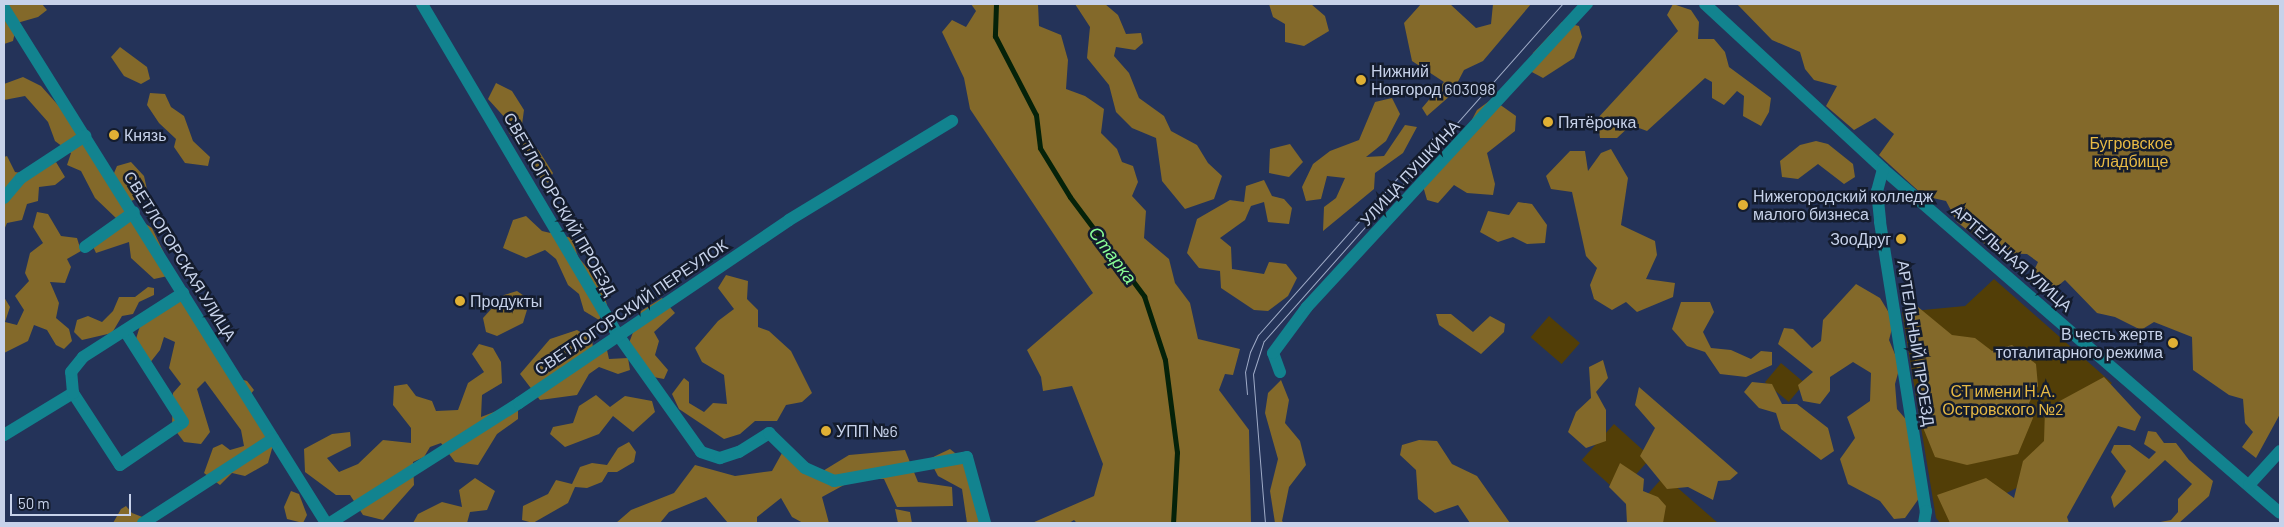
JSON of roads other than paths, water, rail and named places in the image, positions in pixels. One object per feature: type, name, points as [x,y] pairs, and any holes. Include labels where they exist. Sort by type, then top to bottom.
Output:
[{"type":"street","name":"СВЕТЛОГОРСКИЙ ПРОЕЗД","points":[[422,4],[618,335],[674,417],[701,452],[720,458],[739,452],[769,433],[805,468],[834,481],[967,457],[985,523]]},
{"type":"street","name":"УЛИЦА ПУШКИНА","points":[[1280,372],[1273,353],[1307,307],[1587,4]]},
{"type":"street","name":"АРТЕЛЬНАЯ УЛИЦА","points":[[1705,4],[1883,168],[2280,513]]},
{"type":"street","name":"СВЕТЛОГОРСКАЯ УЛИЦА","points":[[4,8],[134,212],[326,523]]},
{"type":"street","name":"СВЕТЛОГОРСКИЙ ПЕРЕУЛОК","points":[[330,523],[618,335],[789,220],[952,120]]},
{"type":"street","points":[[4,198],[21,178],[85,136]]},
{"type":"street","name":"АРТЕЛЬНЫЙ ПРОЕЗД","points":[[1883,168],[1877,191],[1880,222],[1926,510],[1924,523]]},
{"type":"street","points":[[85,247],[134,212]]},
{"type":"street","points":[[125,331],[183,422],[120,465],[73,393],[71,372],[83,357],[183,293]]},
{"type":"street","points":[[4,436],[73,393]]},
{"type":"street","points":[[143,523],[273,439]]},
{"type":"street","points":[[2249,485],[2280,451]]},
{"type":"waterway","name":"Старка","points":[[996,4],[995,36],[1036,115],[1040,148],[1070,197],[1144,296],[1165,360],[1177,452],[1173,523]]},
{"type":"tram line","points":[[1265,523],[1253,374],[1264,341],[1562,4]]},
{"type":"tram line","points":[[1247,394],[1245,372],[1250,352],[1258,335],[1433,138]]},
{"type":"place","name":"Нижний Новгород 603098","points":[[1361,80]]},
{"type":"place","name":"Пятёрочка","points":[[1548,122]]},
{"type":"place","name":"Князь","points":[[114,135]]},
{"type":"place","name":"Нижегородский колледж малого бизнеса","points":[[1743,205]]},
{"type":"place","name":"ЗооДруг","points":[[1901,239]]},
{"type":"place","name":"Продукты","points":[[460,301]]},
{"type":"place","name":"В честь жертв тоталитарного режима","points":[[2173,343]]},
{"type":"place","name":"УПП №6","points":[[826,431]]},
{"type":"park label","name":"Бугровское кладбище","points":[[2131,152]]},
{"type":"park label","name":"СТ имени Н.А. Островского №2","points":[[2003,400]]}]
